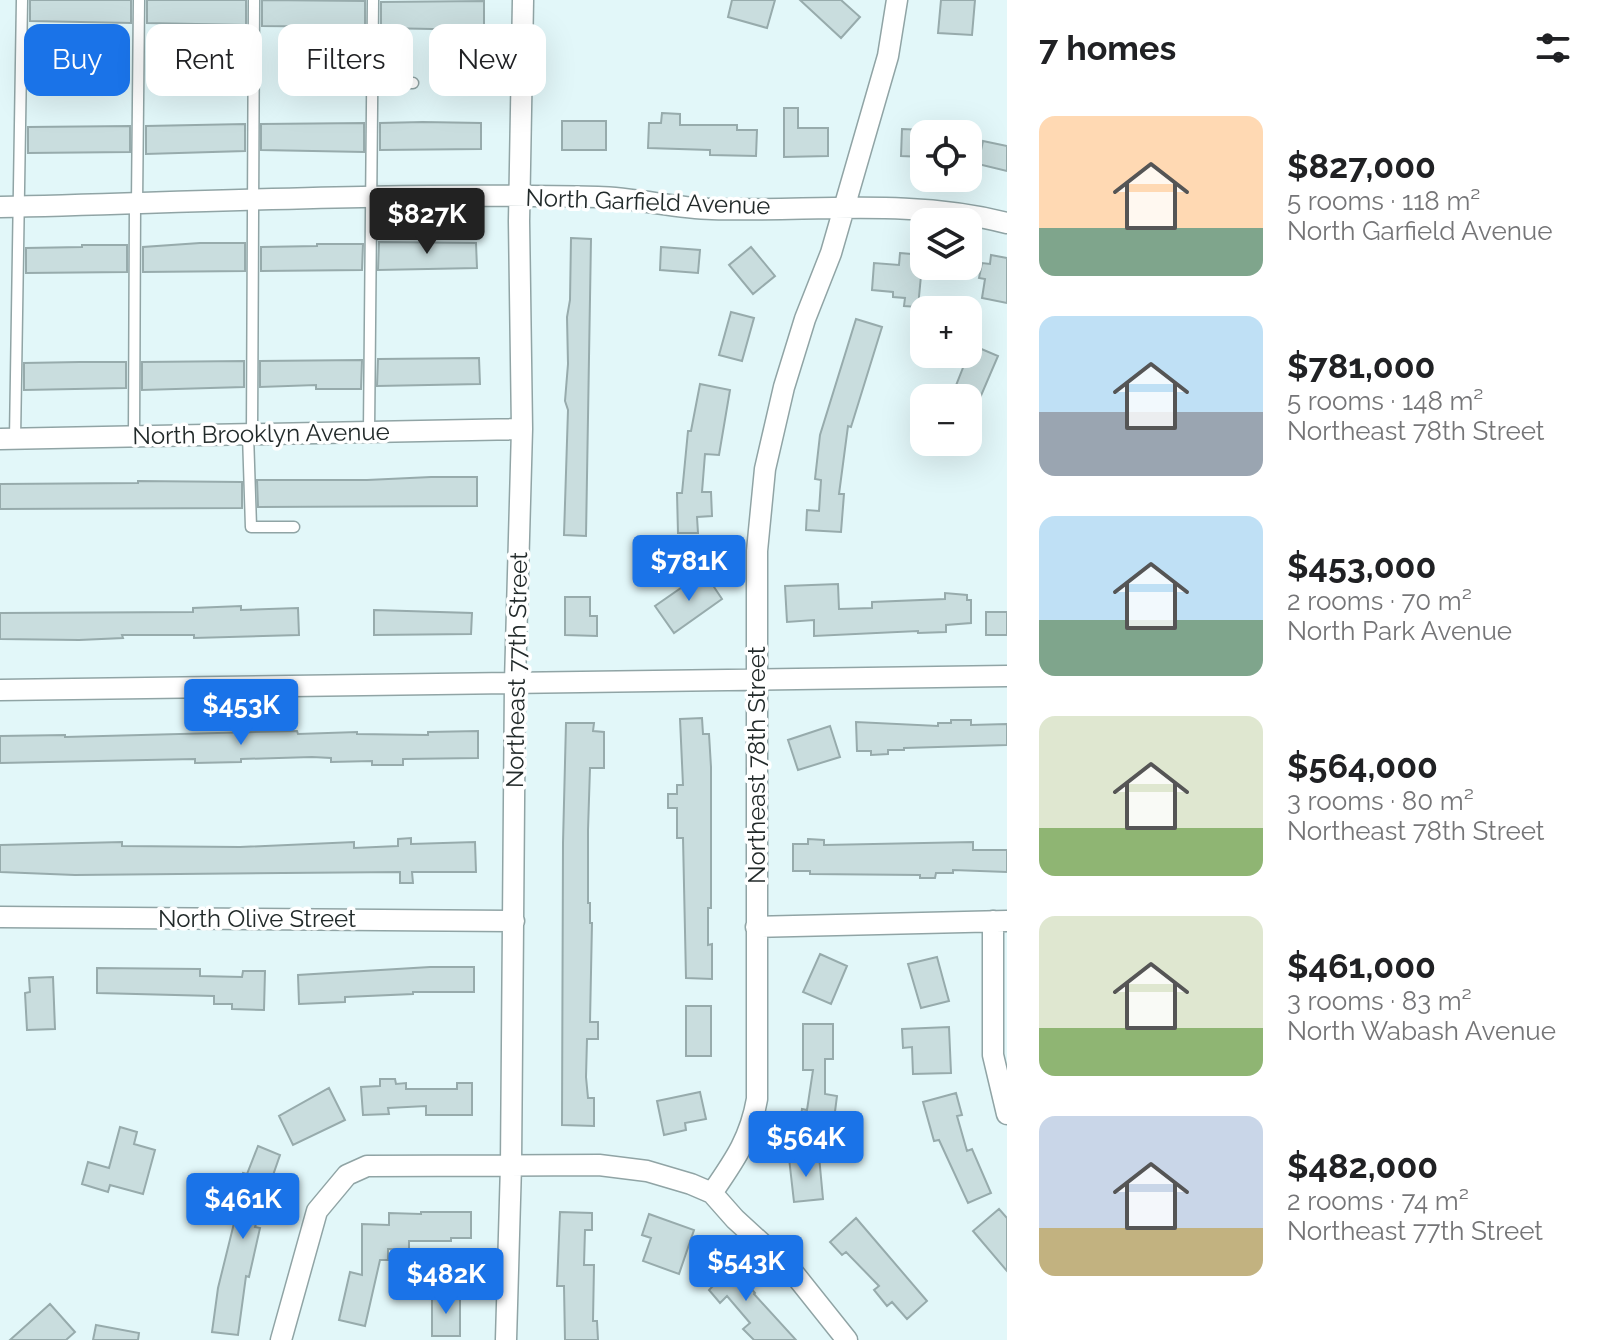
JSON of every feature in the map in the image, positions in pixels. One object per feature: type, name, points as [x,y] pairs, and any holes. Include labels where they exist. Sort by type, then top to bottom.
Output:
[{"type":"street","name":"Northeast 77th Street","points":[[506,1340],[511,1165],[515,682],[522,429],[520,197],[523,0]]},
{"type":"street","name":"Northeast 78th Street","points":[[712,1193],[744,1146],[753,1123],[757,1099],[757,551],[765,469],[784,387],[844,208],[888,56],[897,0]]},
{"type":"street","name":"North Garfield Avenue","points":[[9,207],[369,198],[601,197],[700,209],[935,210],[1007,223]]},
{"type":"street","name":"North Brooklyn Avenue","points":[[8,439],[522,429]]},
{"type":"street","points":[[0,690],[1007,676]]},
{"type":"street","name":"North Olive Street","points":[[0,917],[514,921]]},
{"type":"street","points":[[756,927],[1000,921],[993,1055],[1007,1114]]},
{"type":"street","points":[[281,1340],[317,1211],[347,1175],[367,1166],[511,1165],[627,1168],[691,1184],[712,1193],[735,1219],[792,1271],[847,1340]]},
{"type":"lane","points":[[8,439],[9,207],[22,0]]},
{"type":"lane","points":[[134,437],[139,0]]},
{"type":"lane","points":[[254,0],[251,527],[294,527]]},
{"type":"lane","points":[[373,0],[373,24]]},
{"type":"lane","points":[[369,432],[372,96]]},
{"type":"building","points":[[30,0],[131,0],[131,23],[30,21]]},
{"type":"building","points":[[147,0],[246,0],[246,24],[147,23]]},
{"type":"building","points":[[262,0],[365,1],[365,24],[262,24]]},
{"type":"building","points":[[732,0],[775,0],[767,28],[728,17]]},
{"type":"building","points":[[800,0],[841,0],[860,17],[841,38]]},
{"type":"building","points":[[941,0],[975,0],[972,35],[938,33]]},
{"type":"building","points":[[484,1],[484,24],[429,24],[429,29],[413,29],[413,24],[381,24],[381,2]]},
{"type":"building","points":[[784,108],[798,108],[798,128],[828,128],[828,156],[784,157]]},
{"type":"building","points":[[662,113],[680,114],[680,125],[737,125],[737,130],[757,130],[756,156],[710,155],[710,150],[648,148],[649,123],[661,123]]},
{"type":"building","points":[[562,121],[606,121],[606,150],[562,150]]},
{"type":"building","points":[[364,123],[364,152],[261,150],[261,124]]},
{"type":"building","points":[[380,123],[481,123],[481,149],[380,150]]},
{"type":"building","points":[[245,124],[245,151],[146,154],[146,126]]},
{"type":"building","points":[[130,126],[130,152],[28,153],[28,127]]},
{"type":"building","points":[[902,129],[910,129],[910,156],[901,156]]},
{"type":"building","points":[[983,141],[1007,146],[1007,171],[982,165]]},
{"type":"building","points":[[571,238],[591,239],[586,536],[564,535]]},
{"type":"building","points":[[379,242],[476,243],[477,268],[378,270]]},
{"type":"building","points":[[245,243],[245,271],[143,272],[143,247]]},
{"type":"building","points":[[363,244],[362,270],[261,271],[261,247]]},
{"type":"building","points":[[127,245],[127,272],[26,273],[26,248]]},
{"type":"building","points":[[661,247],[700,250],[698,273],[660,270]]},
{"type":"building","points":[[751,247],[775,276],[753,294],[729,265]]},
{"type":"building","points":[[900,253],[910,254],[910,280],[921,280],[919,296],[910,296],[910,306],[904,306],[905,298],[893,297],[893,292],[872,290],[874,263],[899,265]]},
{"type":"building","points":[[991,255],[1007,258],[1007,303],[982,298],[985,279],[982,278],[982,263],[990,264]]},
{"type":"building","points":[[731,312],[754,318],[742,361],[719,355]]},
{"type":"building","points":[[856,319],[882,327],[851,427],[848,426],[839,494],[844,494],[841,532],[806,530],[807,510],[819,511],[821,480],[815,479],[820,435]]},
{"type":"building","points":[[982,349],[998,356],[982,393],[982,384],[957,384],[963,368],[982,368]]},
{"type":"building","points":[[479,358],[480,384],[377,386],[378,359]]},
{"type":"building","points":[[362,360],[361,389],[316,389],[316,385],[260,387],[260,361]]},
{"type":"building","points":[[244,361],[244,387],[142,390],[142,362]]},
{"type":"building","points":[[126,362],[126,388],[24,390],[24,363]]},
{"type":"building","points":[[700,384],[730,390],[719,455],[705,454],[702,492],[711,492],[712,516],[697,517],[698,533],[678,533],[677,493],[682,493],[688,431],[691,431]]},
{"type":"building","points":[[477,477],[477,506],[258,507],[257,480]]},
{"type":"building","points":[[242,482],[242,508],[0,509],[0,484]]},
{"type":"building","points":[[704,572],[722,599],[674,633],[655,606]]},
{"type":"building","points":[[838,584],[839,609],[872,608],[872,602],[945,599],[945,593],[967,595],[967,600],[971,600],[971,623],[946,625],[946,632],[814,636],[814,620],[787,622],[785,586]]},
{"type":"building","points":[[565,597],[590,597],[590,616],[597,616],[597,636],[565,635]]},
{"type":"building","points":[[241,606],[241,610],[298,608],[299,635],[0,639],[0,613],[193,612],[193,608]]},
{"type":"building","points":[[374,610],[472,613],[471,634],[374,635]]},
{"type":"building","points":[[986,612],[1007,612],[1007,635],[986,635]]},
{"type":"building","points":[[702,718],[703,734],[709,734],[711,767],[708,945],[712,944],[712,979],[686,978],[683,838],[677,838],[677,808],[668,808],[668,794],[677,794],[677,785],[683,785],[680,719]]},
{"type":"building","points":[[951,720],[971,720],[971,725],[1007,724],[1007,745],[904,748],[888,750],[888,754],[871,755],[871,751],[857,751],[856,722],[938,726],[938,723],[951,723]]},
{"type":"building","points":[[566,723],[594,723],[593,731],[604,732],[604,768],[590,768],[588,830],[588,903],[592,923],[590,1022],[598,1022],[598,1039],[587,1039],[586,1077],[588,1098],[594,1098],[594,1126],[562,1125]]},
{"type":"building","points":[[830,726],[840,757],[798,770],[788,740]]},
{"type":"building","points":[[297,731],[298,734],[357,732],[428,735],[428,732],[478,731],[478,758],[403,759],[403,765],[372,765],[372,761],[331,762],[331,758],[312,757],[195,763],[195,759],[0,763],[0,736]]},
{"type":"building","points":[[411,838],[411,844],[475,842],[476,872],[412,872],[413,883],[400,883],[400,872],[75,875],[0,872],[0,845],[122,842],[122,846],[240,847],[354,842],[354,848],[398,846],[398,839]]},
{"type":"building","points":[[808,839],[824,840],[824,845],[973,842],[973,850],[1007,850],[1007,872],[953,870],[953,873],[936,873],[935,878],[920,878],[920,875],[810,874],[810,871],[793,871],[793,844],[808,844]]},
{"type":"building","points":[[820,954],[847,966],[831,1004],[803,992]]},
{"type":"building","points":[[937,957],[949,1001],[921,1008],[908,964]]},
{"type":"building","points":[[474,967],[474,992],[413,992],[345,997],[345,1002],[299,1004],[298,975]]},
{"type":"building","points":[[97,968],[200,969],[200,976],[242,977],[243,971],[265,971],[264,1010],[232,1009],[232,1004],[214,1004],[214,996],[97,993]]},
{"type":"building","points":[[53,977],[55,1029],[27,1030],[25,993],[30,992],[29,978]]},
{"type":"building","points":[[686,1006],[711,1006],[711,1056],[686,1056]]},
{"type":"building","points":[[803,1024],[833,1024],[833,1059],[825,1059],[825,1094],[837,1096],[832,1135],[799,1130],[802,1109],[807,1110],[813,1070],[803,1070]]},
{"type":"building","points":[[949,1027],[951,1073],[913,1074],[912,1047],[903,1048],[902,1029]]},
{"type":"building","points":[[380,1079],[395,1079],[396,1084],[406,1083],[406,1089],[457,1089],[457,1083],[472,1083],[472,1115],[426,1115],[426,1106],[388,1108],[389,1114],[363,1115],[361,1087],[380,1086]]},
{"type":"building","points":[[329,1088],[345,1120],[293,1145],[279,1116]]},
{"type":"building","points":[[700,1092],[706,1119],[685,1123],[686,1130],[664,1135],[657,1101]]},
{"type":"building","points":[[956,1093],[962,1115],[957,1116],[967,1151],[972,1149],[991,1193],[968,1203],[939,1140],[934,1141],[923,1102]]},
{"type":"building","points":[[120,1127],[137,1132],[134,1144],[155,1150],[143,1194],[110,1185],[108,1192],[82,1184],[88,1162],[109,1168]]},
{"type":"building","points":[[258,1146],[280,1155],[255,1227],[260,1228],[249,1277],[246,1276],[238,1335],[212,1332],[218,1288],[238,1207],[231,1204]]},
{"type":"building","points":[[819,1156],[823,1199],[794,1202],[789,1158]]},
{"type":"building","points":[[999,1209],[1007,1218],[1007,1271],[973,1231]]},
{"type":"building","points":[[471,1212],[471,1238],[409,1241],[409,1249],[388,1249],[388,1260],[380,1260],[365,1326],[339,1320],[350,1272],[362,1275],[362,1224],[389,1225],[389,1213]]},
{"type":"building","points":[[560,1212],[592,1213],[592,1230],[585,1230],[584,1265],[594,1265],[593,1321],[597,1321],[598,1340],[565,1340],[564,1286],[557,1286]]},
{"type":"building","points":[[649,1214],[694,1230],[679,1274],[643,1261],[651,1238],[642,1235]]},
{"type":"building","points":[[856,1218],[927,1301],[907,1319],[892,1302],[887,1306],[874,1290],[879,1286],[846,1252],[842,1255],[830,1242]]},
{"type":"building","points":[[725,1258],[796,1340],[754,1340],[743,1329],[750,1323],[727,1296],[720,1303],[709,1290],[712,1287],[704,1277]]},
{"type":"building","points":[[432,1296],[460,1296],[460,1336],[432,1336]]},
{"type":"building","points":[[50,1304],[75,1332],[66,1340],[10,1340]]},
{"type":"building","points":[[96,1325],[139,1333],[138,1340],[93,1340]]}]
